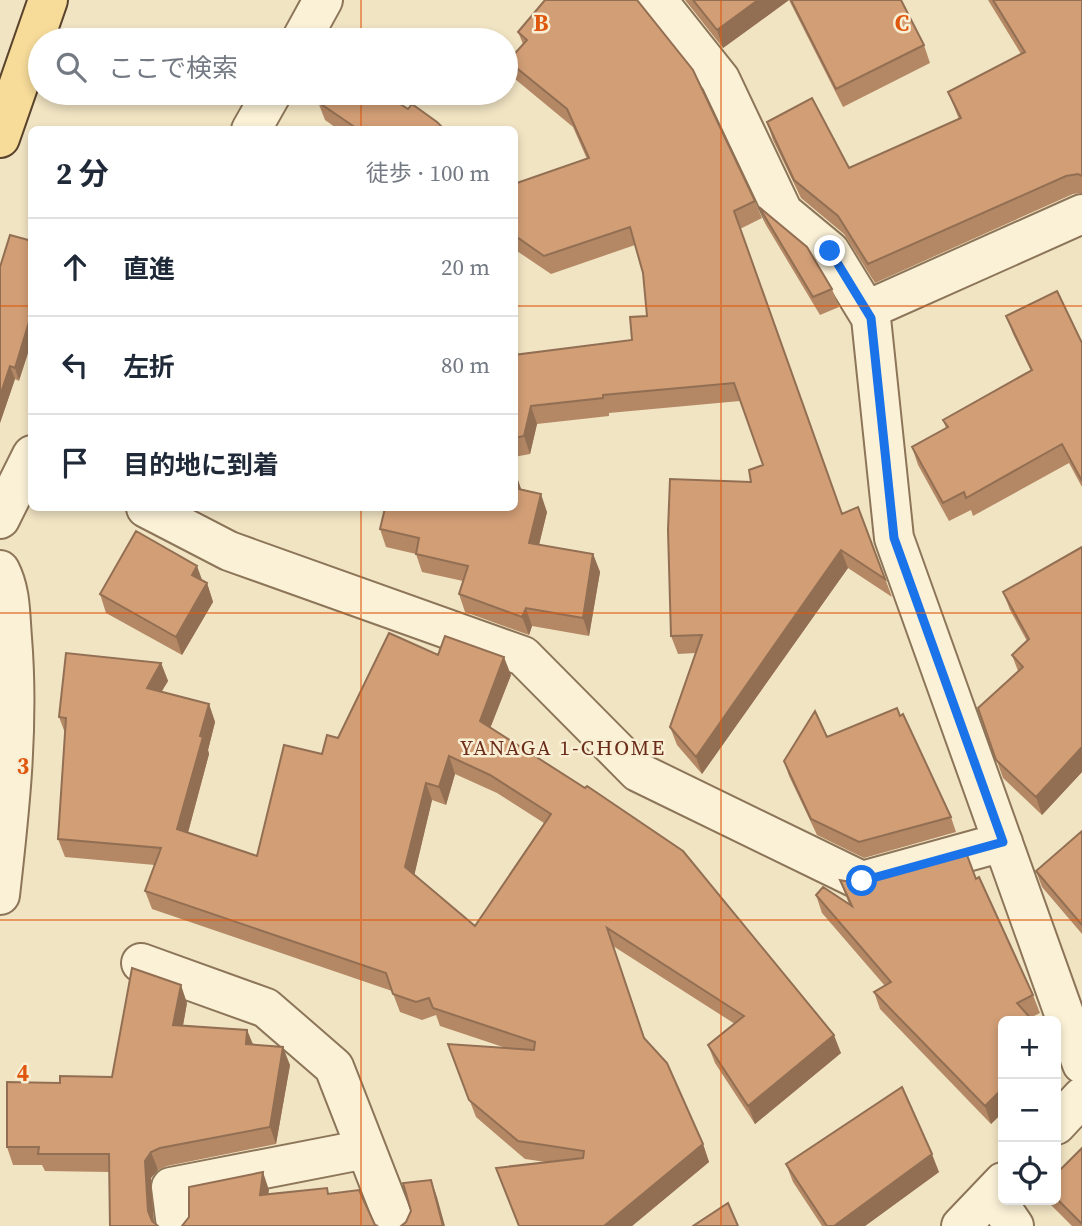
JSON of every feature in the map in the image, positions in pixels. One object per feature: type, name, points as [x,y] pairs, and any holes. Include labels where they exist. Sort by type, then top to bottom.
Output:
[{"type":"main road","points":[[38,28],[48,0]]},
{"type":"main road","points":[[0,138],[28,58]]},
{"type":"street","points":[[308,28],[323,0]]},
{"type":"street","points":[[657,0],[720,79],[783,212],[830,251],[871,318],[894,538],[1082,1064]]},
{"type":"street","points":[[253,126],[265,105]]},
{"type":"street","points":[[867,310],[1082,214]]},
{"type":"street","points":[[0,519],[28,463]]},
{"type":"street","points":[[152,511],[229,551],[523,656],[638,772],[862,881],[1003,842]]},
{"type":"street","points":[[0,570],[8,584],[15,675],[14,774],[0,894]]},
{"type":"street","points":[[141,963],[267,1008],[334,1067],[396,1226]]},
{"type":"street","points":[[1061,1120],[1082,1097]]},
{"type":"street","points":[[176,1226],[171,1187],[366,1149]]},
{"type":"street","points":[[961,1226],[998,1188]]},
{"type":"street","points":[[1005,1205],[1014,1226]]},
{"type":"building","points":[[545,0],[637,0],[693,70],[755,201],[734,211],[842,514],[858,507],[885,579],[841,550],[696,757],[670,727],[702,635],[671,636],[668,530],[670,479],[751,482],[749,470],[763,465],[734,383],[603,395],[603,398],[531,406],[524,436],[518,437],[518,354],[632,340],[630,317],[647,316],[643,273],[630,227],[544,256],[518,238],[518,183],[589,158],[567,109],[518,69],[518,50],[527,40],[518,32]]},
{"type":"building","points":[[693,0],[758,0],[717,30]]},
{"type":"building","points":[[791,0],[901,0],[924,45],[836,89]]},
{"type":"building","points":[[993,0],[1082,0],[1082,176],[1066,176],[868,264],[838,216],[794,180],[767,122],[812,98],[849,168],[961,118],[948,92],[1025,52]]},
{"type":"building","points":[[322,105],[402,105],[408,109],[413,105],[441,126],[353,126]]},
{"type":"building","points":[[759,207],[807,247],[832,289],[813,297]]},
{"type":"building","points":[[10,235],[28,240],[28,325],[15,368],[10,366],[0,396],[0,267]]},
{"type":"building","points":[[1057,291],[1082,343],[1082,481],[1062,444],[966,498],[964,492],[943,503],[912,447],[948,427],[943,420],[1032,370],[1006,316]]},
{"type":"building","points":[[518,489],[541,494],[529,543],[593,554],[583,618],[526,608],[522,617],[459,594],[468,566],[416,554],[419,538],[380,529],[384,511],[518,511]]},
{"type":"building","points":[[136,531],[197,566],[192,575],[207,583],[176,637],[100,594]]},
{"type":"building","points":[[1082,547],[1082,747],[1036,797],[996,760],[978,708],[1023,667],[1012,655],[1029,639],[1003,592]]},
{"type":"building","points":[[389,633],[438,655],[445,636],[504,657],[480,721],[585,788],[587,786],[683,851],[834,1035],[748,1106],[708,1045],[744,1016],[607,928],[644,1038],[667,1063],[703,1144],[604,1226],[519,1226],[496,1168],[583,1158],[584,1151],[518,1141],[469,1100],[448,1044],[534,1050],[535,1042],[433,1008],[429,998],[416,1002],[393,994],[386,973],[145,891],[161,848],[58,839],[66,718],[59,717],[66,653],[161,663],[147,688],[209,704],[200,736],[203,737],[177,829],[257,856],[284,745],[322,754],[327,735],[338,738]],"holes":[[[449,756],[490,775],[551,814],[475,926],[405,867],[426,783],[439,787]]]},
{"type":"building","points":[[897,708],[900,716],[903,714],[951,817],[859,842],[811,819],[784,761],[815,711],[827,737]]},
{"type":"building","points":[[1082,831],[1082,925],[1036,871]]},
{"type":"building","points":[[967,855],[1033,995],[1017,1003],[1029,1016],[998,1016],[998,1093],[985,1106],[874,992],[891,982],[816,895],[823,887],[852,906],[840,880],[861,884]]},
{"type":"building","points":[[132,968],[181,985],[173,1025],[247,1030],[246,1044],[283,1047],[270,1127],[151,1152],[145,1161],[148,1211],[152,1221],[158,1226],[110,1226],[109,1154],[38,1154],[39,1147],[7,1147],[7,1082],[60,1083],[60,1076],[112,1077]]},
{"type":"building","points":[[902,1087],[932,1154],[834,1226],[827,1226],[786,1164]]},
{"type":"building","points":[[1082,1148],[1082,1224],[1061,1203],[1061,1169]]},
{"type":"building","points":[[263,1172],[260,1195],[327,1188],[328,1194],[359,1190],[375,1225],[378,1226],[182,1226],[189,1217],[189,1187]]},
{"type":"building","points":[[431,1180],[443,1226],[401,1226],[411,1211],[403,1183]]},
{"type":"building","points":[[728,1203],[738,1226],[693,1226]]},
{"type":"district","name":"YANAGA 1-CHOME","points":[[563,748]]},
{"type":"route","points":[[830,251],[871,318],[894,538],[1003,842],[862,881]]}]
